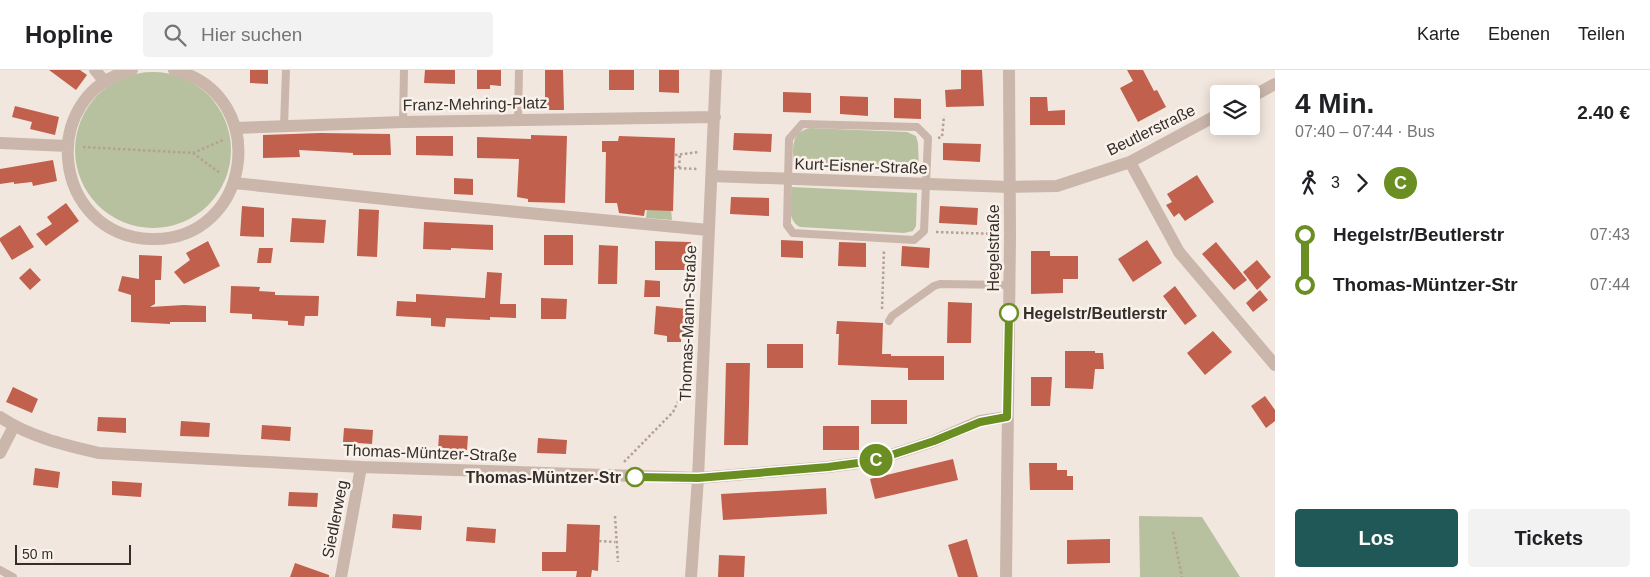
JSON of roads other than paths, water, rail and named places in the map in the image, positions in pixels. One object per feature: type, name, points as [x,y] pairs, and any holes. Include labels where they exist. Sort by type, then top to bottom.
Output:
[{"type":"street","points":[[95,70],[105,82]]},
{"type":"street","points":[[132,70],[105,82],[94,90],[81,106],[72,124],[67,146],[67,161],[71,180],[79,198],[97,219],[114,230],[132,237],[161,239],[189,232],[206,221],[220,208],[234,183],[238,164],[236,131],[225,106],[213,91],[196,79],[174,70]]},
{"type":"street","name":"Thomas-Mann-Straße","points":[[691,577],[698,478],[716,70]]},
{"type":"street","name":"Hegelstraße","points":[[1006,577],[1010,235],[1009,70]]},
{"type":"street","points":[[1260,92],[1275,84]]},
{"type":"street","name":"Franz-Mehring-Platz","points":[[236,131],[284,126],[403,122],[715,118]]},
{"type":"street","name":"Beutlerstraße","points":[[1009,187],[1056,186],[1130,162],[1210,119]]},
{"type":"street","points":[[0,143],[67,146]]},
{"type":"street","points":[[1130,162],[1179,252],[1275,365]]},
{"type":"street","name":"Kurt-Eisner-Straße","points":[[712,173],[789,180],[1009,187]]},
{"type":"street","points":[[234,183],[708,230]]},
{"type":"street","name":"Thomas-Müntzer-Straße","points":[[0,417],[14,426],[59,444],[100,453],[361,467],[698,478],[828,467],[873,461],[934,441],[980,422],[1007,417]]},
{"type":"street","points":[[0,453],[14,426]]},
{"type":"street","name":"Siedlerweg","points":[[340,577],[361,467]]},
{"type":"lane","points":[[284,126],[286,70]]},
{"type":"lane","points":[[403,122],[404,70]]},
{"type":"lane","points":[[518,120],[519,70]]},
{"type":"lane","points":[[802,124],[917,127],[928,138],[924,232],[914,240],[792,233],[787,225],[789,180],[789,139],[802,124]]},
{"type":"lane","points":[[889,321],[892,316],[934,286],[940,284],[1009,285]]},
{"type":"lane","points":[[0,570],[13,577]]},
{"type":"place","name":"Hegelstr/Beutlerstr","points":[[1009,313]]},
{"type":"place","name":"Thomas-Müntzer-Str","points":[[635,477]]}]
